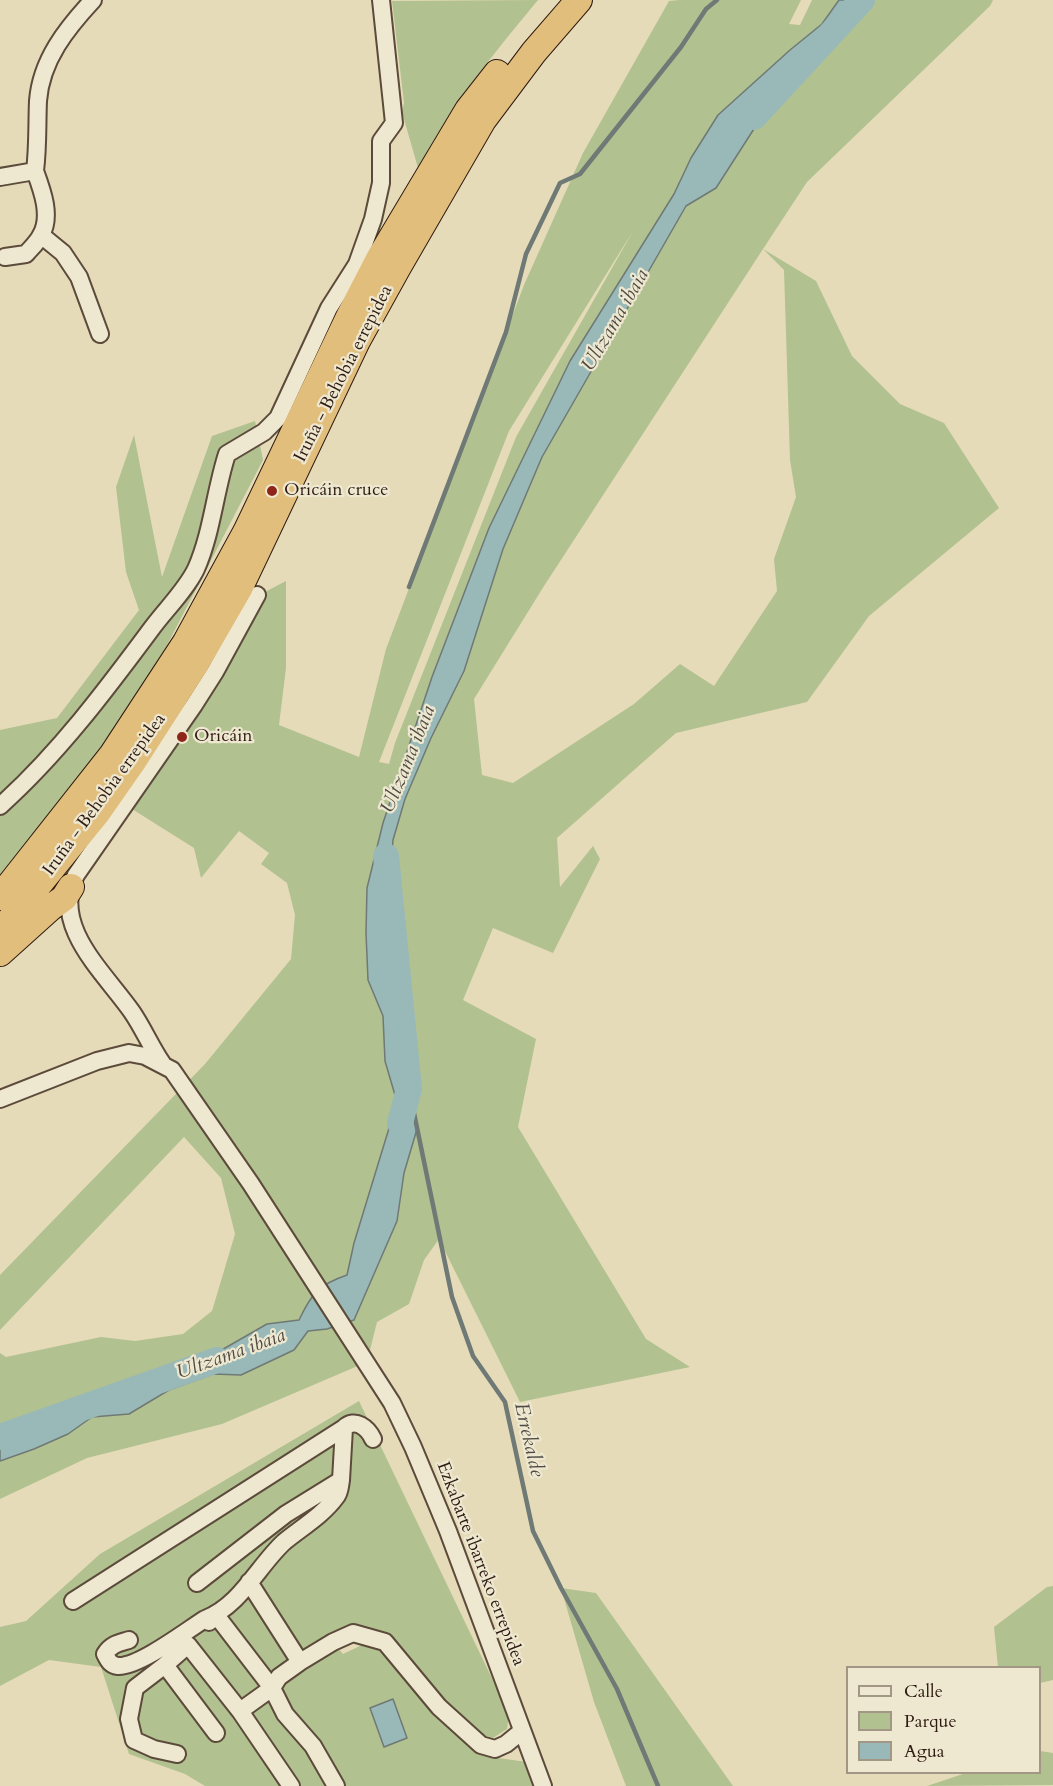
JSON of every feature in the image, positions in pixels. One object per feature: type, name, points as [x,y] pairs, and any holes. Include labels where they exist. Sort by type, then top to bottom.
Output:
[{"type":"highway","name":"Iruña - Behobia errepidea","points":[[0,897],[112,755],[186,642],[246,532],[343,329],[379,260],[468,110],[555,0]]},
{"type":"highway","name":"Iruña - Behobia errepidea","points":[[0,932],[97,813],[195,666],[240,587],[357,341],[398,267],[483,120],[534,52],[579,0]]},
{"type":"highway","points":[[0,953],[64,898],[71,887]]},
{"type":"street","points":[[5,257],[26,254],[41,235],[46,221],[43,191],[35,171],[38,98],[49,57],[71,24],[93,0]]},
{"type":"street","points":[[0,806],[76,726],[125,665],[195,570],[227,454],[264,432],[278,418],[329,308],[357,264],[373,219],[381,183],[381,141],[394,123],[381,0]]},
{"type":"street","points":[[0,177],[35,171]]},
{"type":"street","points":[[41,235],[63,253],[79,277],[100,334]]},
{"type":"street","points":[[162,1064],[133,1013],[77,935],[70,914],[71,887],[80,868],[99,844],[194,705],[215,672],[257,595]]},
{"type":"street","points":[[126,1054],[134,1026],[133,1013]]},
{"type":"street","points":[[0,1099],[97,1061],[126,1054],[145,1056],[162,1064]]},
{"type":"street","name":"Ezkabarte ibarreko errepidea","points":[[162,1064],[172,1070],[187,1089],[392,1403],[448,1531],[543,1786]]},
{"type":"street","points":[[73,1601],[352,1423],[369,1432],[373,1439]]},
{"type":"street","points":[[177,1754],[154,1749],[134,1740],[129,1719],[135,1688],[188,1645],[282,1544],[339,1495],[344,1428]]},
{"type":"street","points":[[197,1583],[286,1514],[341,1480]]},
{"type":"street","points":[[249,1582],[300,1662]]},
{"type":"street","points":[[129,1640],[108,1649],[105,1654],[108,1662],[116,1666],[130,1665],[205,1619],[216,1615]]},
{"type":"street","points":[[216,1615],[273,1688],[285,1714],[313,1746],[336,1786]]},
{"type":"street","points":[[240,1711],[273,1688],[279,1677],[300,1662],[353,1633],[385,1642],[439,1707],[481,1745],[530,1755]]},
{"type":"street","points":[[188,1645],[240,1711],[291,1786]]},
{"type":"street","points":[[165,1665],[216,1733]]},
{"type":"street","points":[[495,1749],[506,1744],[522,1731]]},
{"type":"green space","points":[[538,0],[458,102],[418,168],[402,112],[404,103],[392,1]]},
{"type":"green space","points":[[801,0],[789,24],[800,25],[812,0],[993,0],[990,6],[807,182],[763,249],[816,281],[852,356],[900,404],[944,423],[999,508],[869,616],[807,702],[676,733],[557,838],[560,887],[593,846],[600,859],[553,953],[493,928],[463,1000],[536,1039],[518,1127],[646,1339],[690,1367],[520,1402],[439,1239],[424,1260],[409,1304],[377,1322],[367,1362],[222,1424],[87,1458],[0,1499],[0,1353],[6,1357],[101,1337],[135,1341],[183,1334],[212,1311],[235,1234],[221,1178],[184,1137],[0,1330],[0,1275],[205,1064],[291,959],[295,915],[287,883],[261,864],[269,853],[239,831],[201,878],[194,848],[132,809],[263,593],[286,581],[286,668],[279,725],[359,757],[386,649],[524,285],[583,153],[669,1]],"holes":[[[633,231],[516,437],[395,743],[389,764],[379,762],[509,431]],[[763,249],[784,270],[790,460],[796,497],[774,559],[777,591],[714,686],[680,664],[634,704],[513,783],[482,775],[474,699],[544,586]]]},
{"type":"green space","points":[[255,421],[263,460],[164,651],[86,774],[0,881],[0,730],[57,718],[139,610],[126,572],[116,487],[134,435],[162,577],[212,436]]},
{"type":"green space","points":[[359,1401],[509,1714],[507,1729],[493,1738],[479,1733],[465,1723],[437,1697],[389,1641],[333,1642],[343,1654],[362,1645],[381,1647],[433,1714],[477,1753],[527,1762],[534,1786],[205,1786],[185,1774],[129,1754],[101,1667],[49,1660],[0,1686],[0,1627],[26,1621],[100,1554]]},
{"type":"green space","points":[[1053,1586],[1053,1680],[1041,1683],[1041,1666],[998,1666],[994,1627],[1047,1587]]},
{"type":"green space","points":[[561,1588],[596,1593],[733,1786],[626,1786],[594,1702]]},
{"type":"green space","points":[[1041,1751],[1053,1753],[1053,1785],[927,1786],[963,1774],[1041,1774]]},
{"type":"water","points":[[839,0],[850,0],[777,93],[716,188],[686,206],[542,457],[503,549],[464,671],[431,738],[405,799],[393,840],[389,890],[409,1089],[417,1129],[404,1173],[397,1221],[354,1320],[327,1329],[308,1331],[294,1350],[241,1375],[213,1374],[169,1390],[129,1414],[92,1417],[68,1434],[0,1461],[0,1434],[47,1420],[185,1371],[267,1324],[299,1320],[317,1291],[329,1282],[347,1275],[354,1243],[397,1102],[385,1061],[383,1016],[368,980],[367,888],[383,823],[432,677],[489,528],[570,361],[674,194],[691,158],[718,115],[822,24]]},
{"type":"water","points":[[393,1699],[407,1738],[384,1747],[370,1708]]},
{"type":"waterway","points":[[409,587],[506,332],[526,254],[560,183],[580,174],[681,47],[706,9],[717,0]]},
{"type":"waterway","name":"Ultzama ibaia","points":[[754,117],[862,0]]},
{"type":"waterway","name":"Ultzama ibaia","points":[[386,856],[409,1089],[400,1123]]},
{"type":"waterway","name":"Errekalde","points":[[409,1089],[452,1297],[473,1356],[505,1402],[533,1531],[561,1588],[617,1689],[658,1786]]},
{"type":"waterway","name":"Ultzama ibaia","points":[[0,1437],[217,1360]]},
{"type":"place","name":"Oricáin cruce","points":[[272,491]]},
{"type":"place","name":"Oricáin","points":[[182,737]]}]
